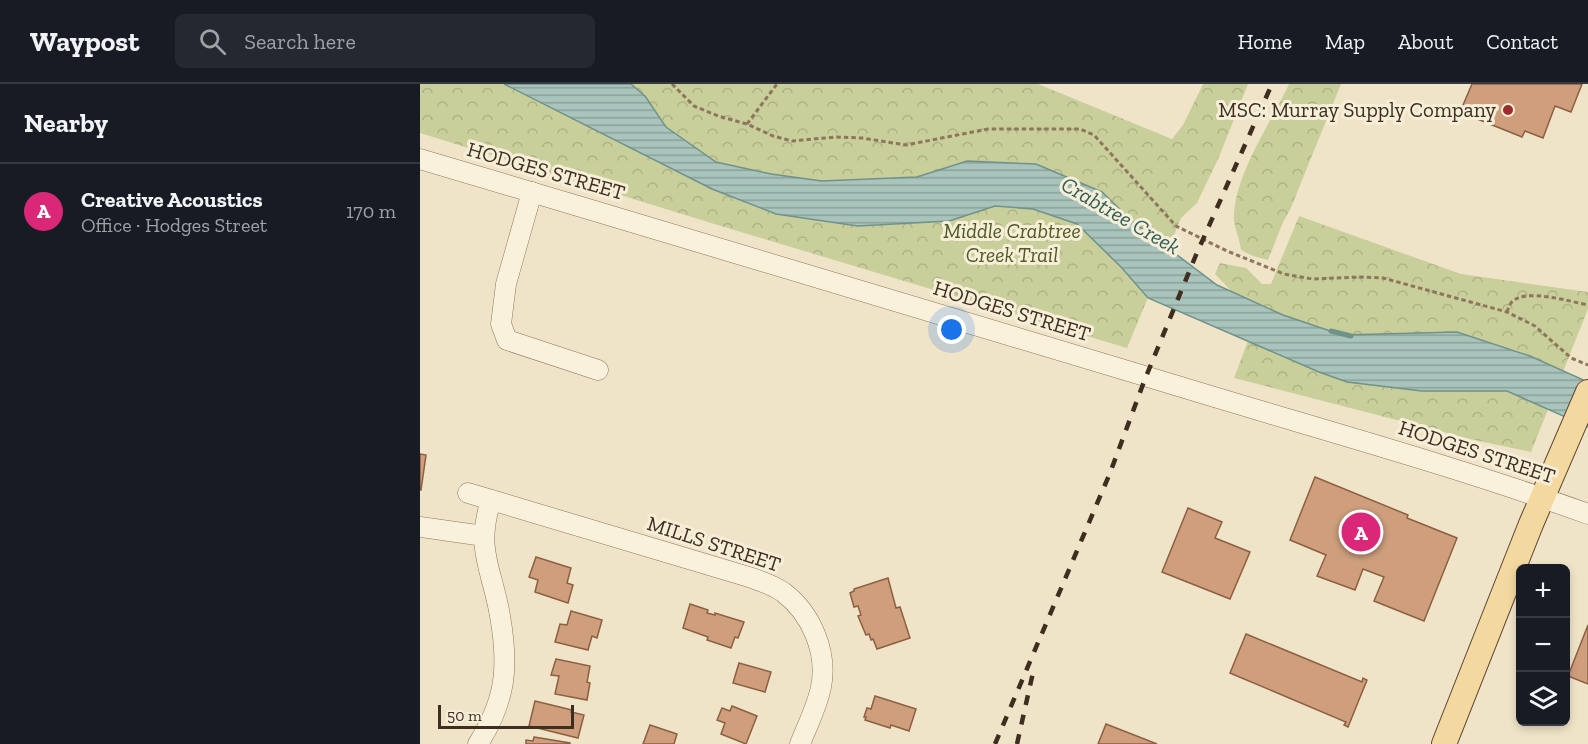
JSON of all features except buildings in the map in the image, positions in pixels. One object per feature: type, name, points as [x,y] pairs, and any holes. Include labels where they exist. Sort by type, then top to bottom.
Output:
[{"type":"main road","points":[[1444,744],[1482,645],[1588,392]]},
{"type":"street","name":"HODGES STREET","points":[[420,159],[1385,447],[1543,497],[1588,514]]},
{"type":"street","points":[[532,192],[506,284],[501,324],[507,340],[598,370]]},
{"type":"street","name":"MILLS STREET","points":[[468,493],[749,577],[782,591],[797,603],[811,625],[823,667],[822,686],[800,744]]},
{"type":"street","points":[[478,744],[495,716],[504,688],[500,616],[484,555],[484,521],[491,500]]},
{"type":"street","points":[[420,527],[484,536]]},
{"type":"path","points":[[672,84],[694,106],[792,141],[836,137],[862,138],[906,145],[988,129],[1080,129],[1094,135],[1176,226],[1227,251],[1284,274],[1312,279],[1383,278],[1506,312],[1535,326],[1571,358],[1588,365]]},
{"type":"path","points":[[747,124],[777,84]]},
{"type":"path","points":[[1506,312],[1510,303],[1528,296],[1588,305]]},
{"type":"green space","name":"Middle Crabtree Creek Trail","points":[[420,84],[1038,84],[1172,139],[1183,125],[1203,84],[1248,84],[1219,157],[1197,203],[1181,218],[1127,348],[420,133]]},
{"type":"green space","points":[[1289,84],[1341,84],[1268,260],[1241,250],[1234,222],[1236,201],[1247,167]]},
{"type":"green space","points":[[1299,216],[1461,274],[1588,292],[1588,309],[1531,452],[1470,439],[1234,378],[1260,309],[1239,299],[1215,274],[1220,263],[1246,268],[1262,284],[1271,284]]},
{"type":"water","points":[[504,84],[631,84],[645,96],[666,127],[716,162],[771,174],[822,181],[917,177],[967,161],[1036,164],[1102,192],[1132,221],[1217,285],[1283,315],[1342,335],[1457,332],[1530,356],[1588,382],[1588,427],[1507,391],[1422,391],[1347,382],[1319,372],[1148,298],[1121,267],[1077,224],[1033,209],[995,206],[949,221],[858,226],[776,214],[712,189]]},
{"type":"waterway","name":"Crabtree Creek","points":[[1331,331],[1351,336]]},
{"type":"railway","points":[[995,744],[1110,473],[1145,379],[1196,255],[1272,84]]},
{"type":"railway","points":[[1017,744],[1034,668]]},
{"type":"place","name":"MSC: Murray Supply Company","points":[[1508,110]]},
{"type":"place","name":"Creative Acoustics","points":[[1361,532]]}]
